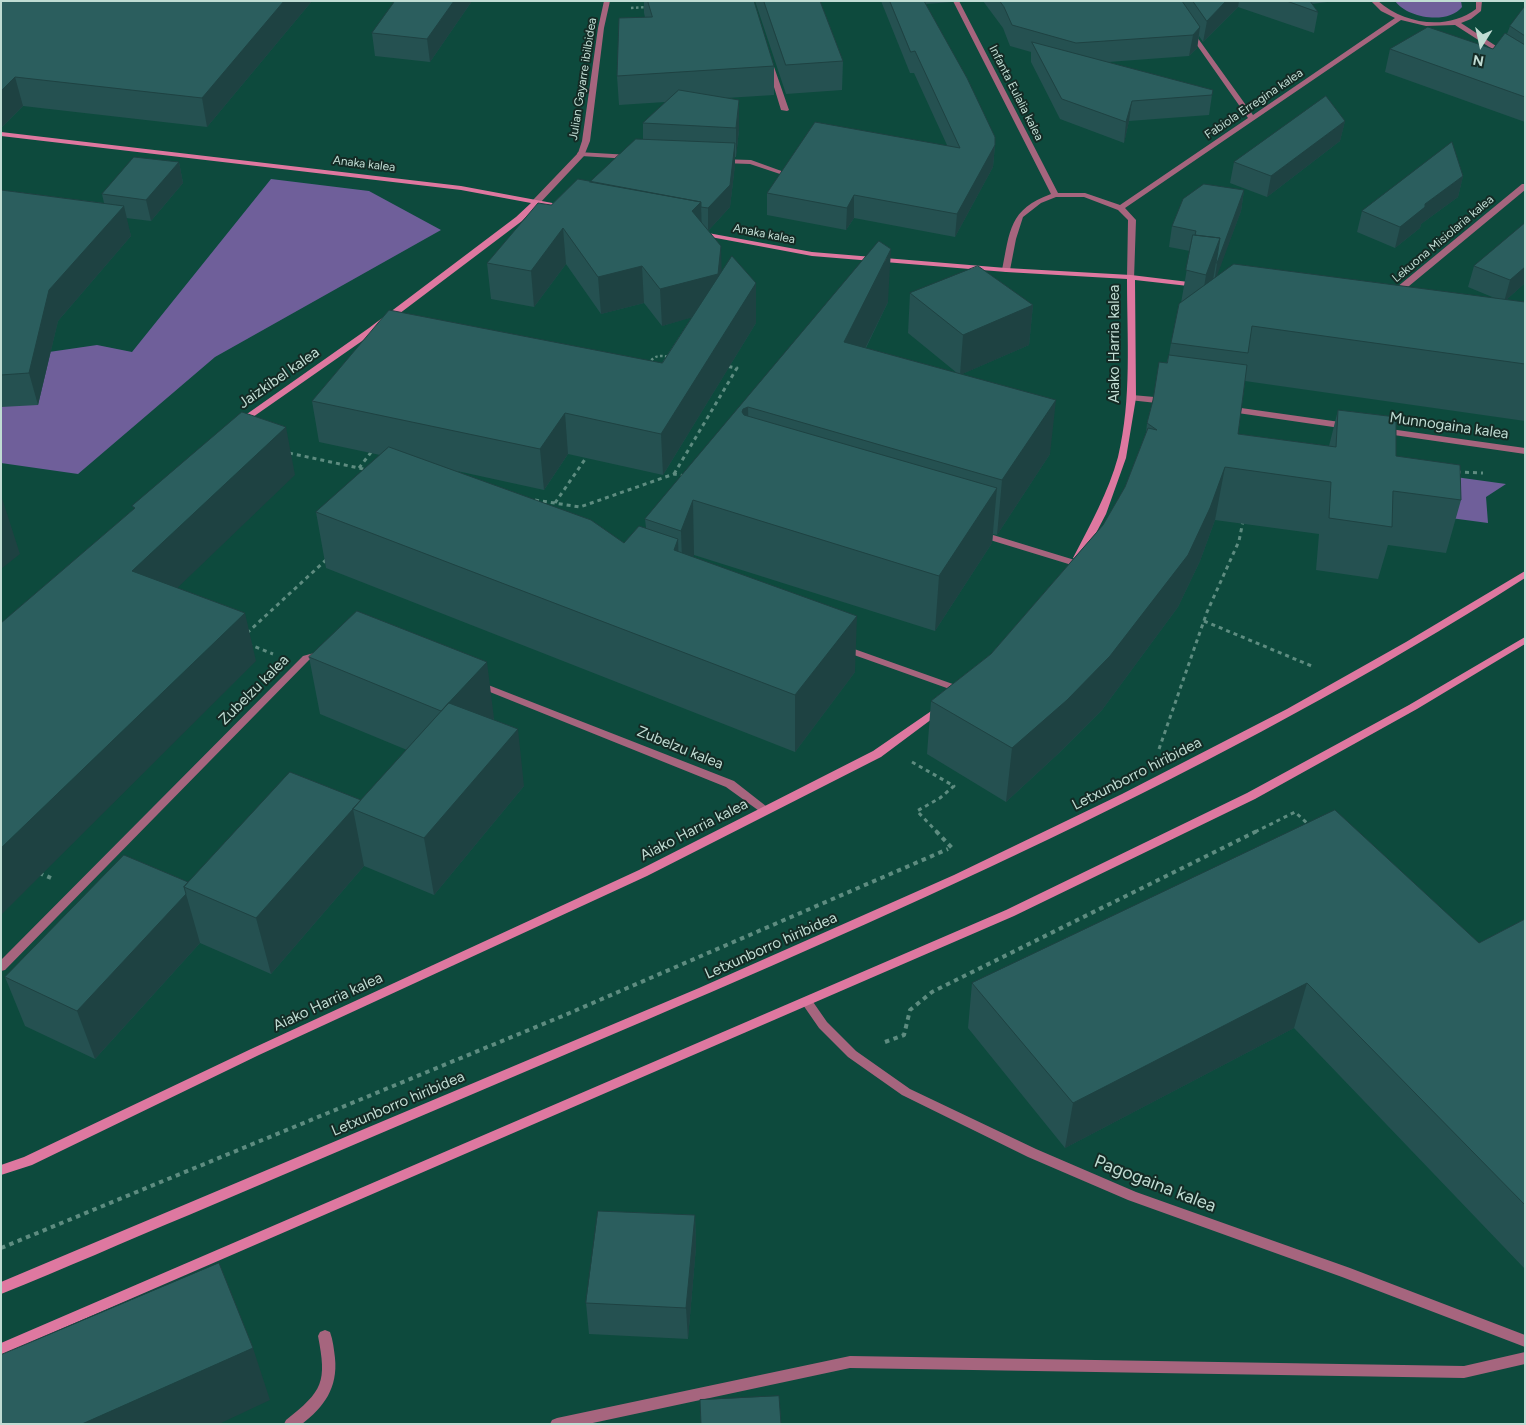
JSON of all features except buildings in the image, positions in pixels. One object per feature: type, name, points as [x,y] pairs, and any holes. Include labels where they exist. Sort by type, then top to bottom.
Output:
[{"type":"street","name":"Julian Gayarre ibilbidea","points":[[536,202],[581,154],[586,141],[601,28],[608,1]]},
{"type":"street","name":"Infanta Eulalia kalea","points":[[956,1],[1055,195]]},
{"type":"street","points":[[1374,1],[1381,9],[1398,18],[1426,24],[1457,23],[1474,16],[1479,10],[1478,1]]},
{"type":"street","name":"Fabiola Erregina kalea","points":[[1121,208],[1398,18]]},
{"type":"street","points":[[1457,23],[1525,68]]},
{"type":"street","points":[[1186,25],[1252,118]]},
{"type":"street","points":[[768,56],[785,110]]},
{"type":"street","name":"Anaka kalea","points":[[1,134],[431,184],[572,209]]},
{"type":"street","points":[[581,154],[637,157]]},
{"type":"street","points":[[713,160],[751,162],[783,174]]},
{"type":"street","name":"Lekuona Misiolaria kalea","points":[[1388,299],[1525,186]]},
{"type":"street","points":[[1006,270],[1012,239],[1020,216],[1038,201],[1055,195],[1085,195],[1121,208],[1132,220],[1131,277]]},
{"type":"street","name":"Jaizkibel kalea","points":[[235,427],[372,330],[519,219],[536,202]]},
{"type":"street","name":"Anaka kalea","points":[[687,231],[812,254],[1006,270],[1131,277],[1208,287]]},
{"type":"street","name":"Aiako Harria kalea","points":[[974,533],[1072,567],[1101,514],[1122,458],[1132,398],[1131,277]]},
{"type":"street","points":[[1132,398],[1175,402]]},
{"type":"street","points":[[1218,408],[1361,428]]},
{"type":"street","name":"Munnogaina kalea","points":[[1370,429],[1525,451]]},
{"type":"street","name":"Letxunborro hiribidea","points":[[1,1288],[778,960],[973,872],[1204,758],[1363,671],[1488,598],[1525,574]]},
{"type":"street","points":[[1,1349],[1010,913],[1251,796],[1413,707],[1525,640]]},
{"type":"street","name":"Aiako Harria kalea","points":[[1,1170],[28,1160],[254,1052],[642,873],[878,754],[960,694],[832,644]]},
{"type":"street","name":"Zubelzu kalea","points":[[1,967],[306,658],[333,651]]},
{"type":"street","name":"Zubelzu kalea","points":[[470,681],[730,784],[766,810]]},
{"type":"street","name":"Pagogaina kalea","points":[[807,1002],[823,1025],[852,1054],[906,1092],[1032,1153],[1132,1196],[1345,1272],[1525,1341]]},
{"type":"street","points":[[291,1424],[315,1406],[324,1395],[331,1364],[325,1336]]},
{"type":"street","points":[[557,1424],[850,1362],[1464,1372],[1525,1358]]},
{"type":"path","points":[[636,8],[654,6]]},
{"type":"path","points":[[648,364],[653,357],[660,355],[679,358]]},
{"type":"path","points":[[674,474],[737,368],[718,365]]},
{"type":"path","points":[[359,468],[377,444]]},
{"type":"path","points":[[555,503],[592,449]]},
{"type":"path","points":[[285,452],[374,471]]},
{"type":"path","points":[[1456,472],[1475,474],[1491,472]]},
{"type":"path","points":[[527,499],[580,507],[674,474],[691,478]]},
{"type":"path","points":[[1157,754],[1204,621],[1239,541],[1244,514]]},
{"type":"path","points":[[246,633],[332,554]]},
{"type":"path","points":[[1204,621],[1318,668]]},
{"type":"path","points":[[246,643],[266,651]]},
{"type":"path","points":[[929,771],[954,786],[917,811],[946,842]]},
{"type":"path","points":[[904,1035],[910,1010],[932,992],[1295,812],[1316,832]]},
{"type":"path","points":[[1,1248],[565,1015],[951,848]]},
{"type":"path","points":[[31,870],[43,875]]},
{"type":"shaded area","points":[[1395,1],[1461,1],[1462,7],[1456,13],[1447,16],[1428,17],[1409,12]]},
{"type":"shaded area","points":[[271,179],[369,191],[441,230],[215,357],[78,474],[1,463],[1,359],[97,345],[132,352]]},
{"type":"shaded area","points":[[1383,467],[1506,484],[1486,497],[1488,523],[1383,509]]}]
